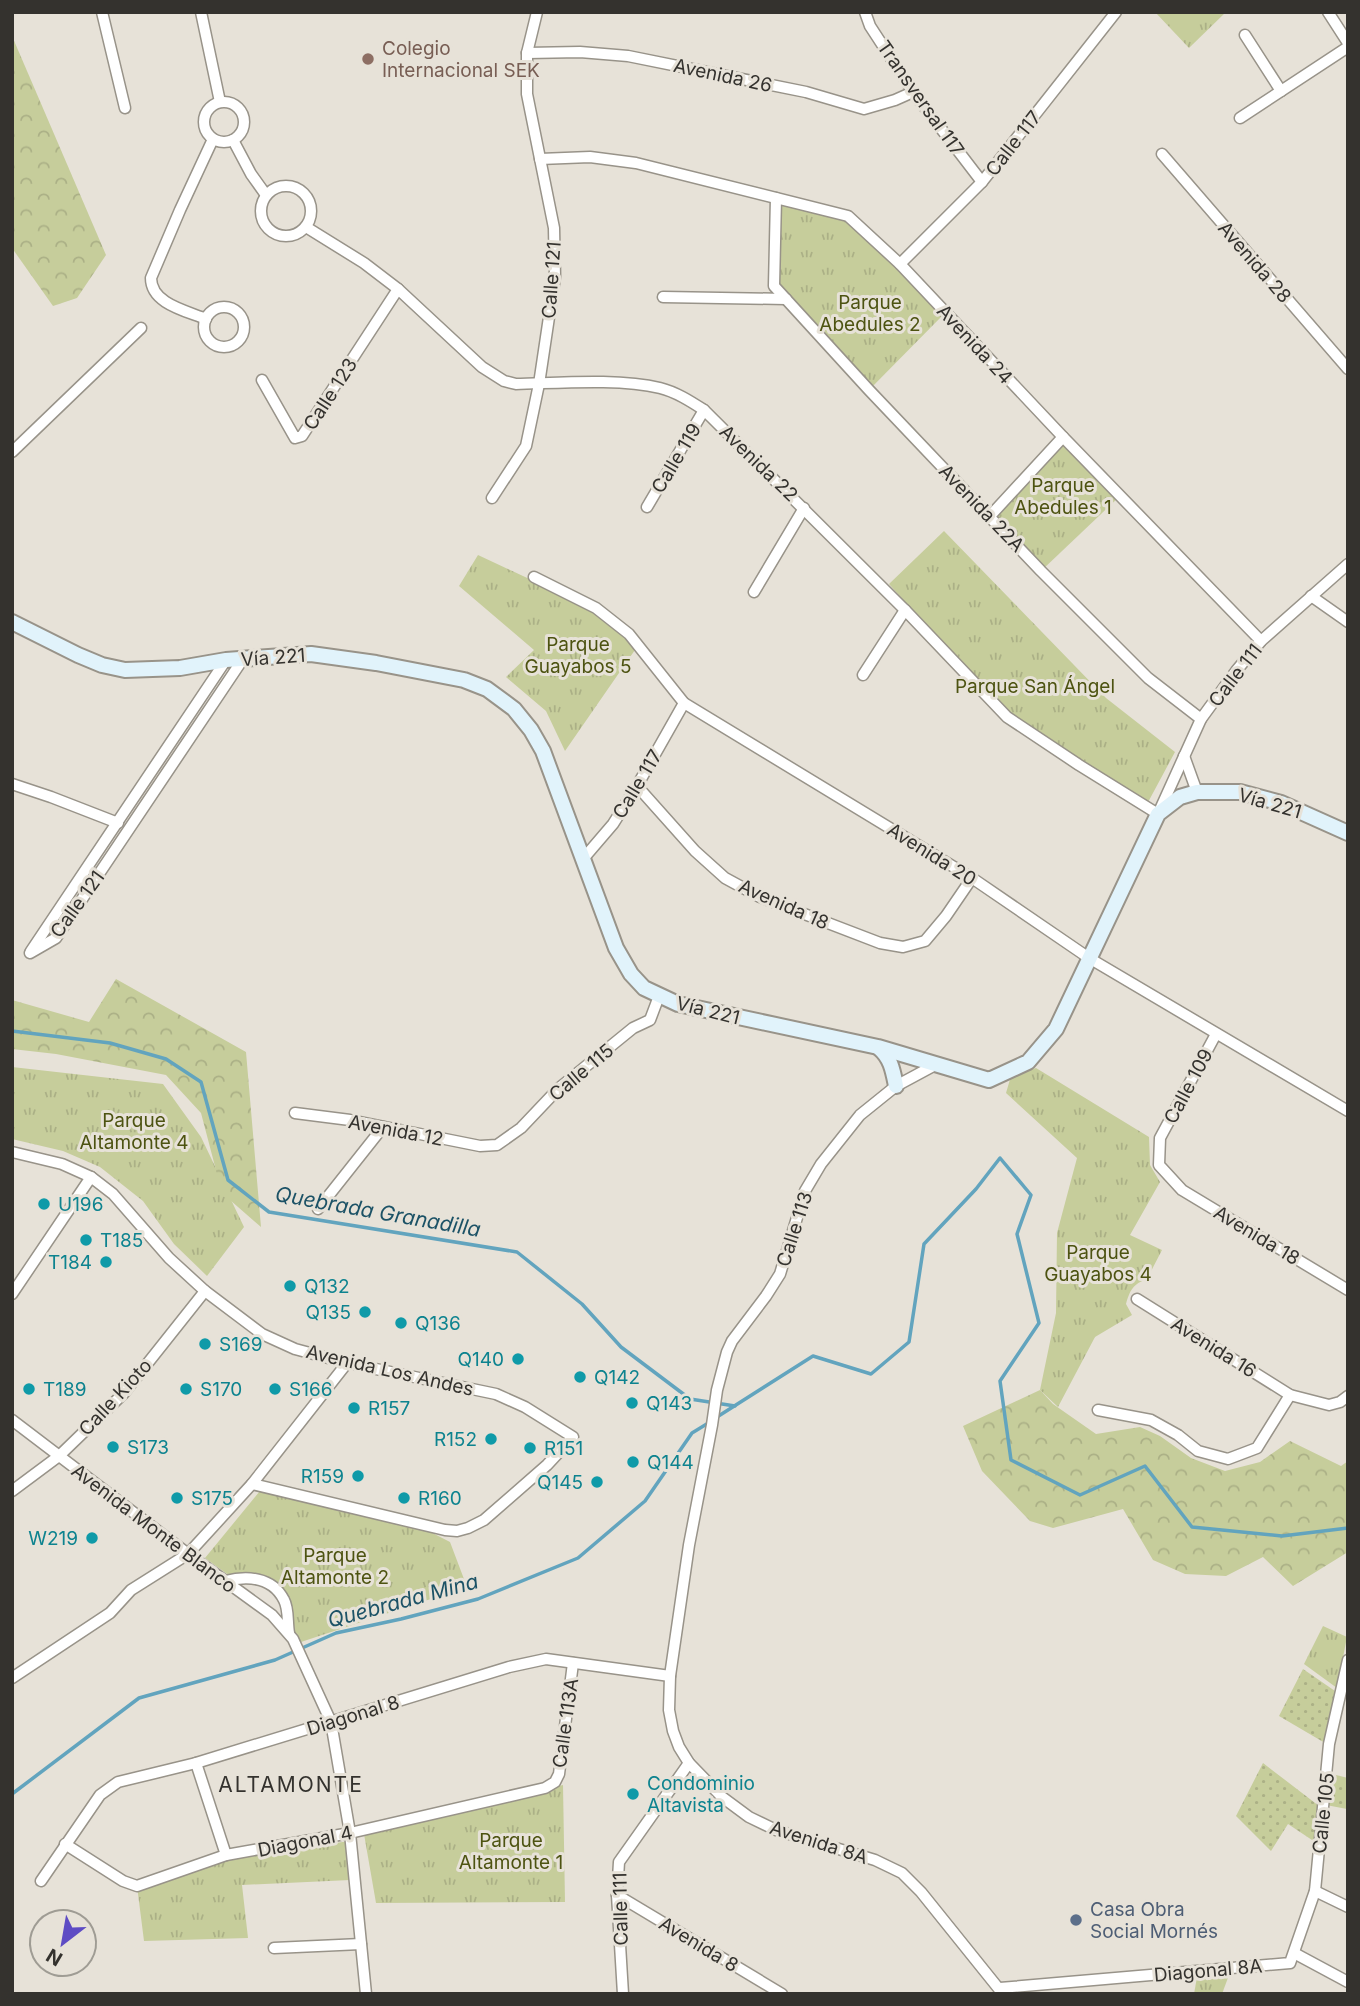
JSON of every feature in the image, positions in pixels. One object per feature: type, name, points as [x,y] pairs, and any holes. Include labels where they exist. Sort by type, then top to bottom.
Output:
[{"type":"main road","name":"Vía 221","points":[[12,622],[78,655],[102,665],[125,670],[180,668],[226,660],[311,654],[464,680],[487,689],[514,709],[543,751],[616,948],[631,974],[645,988],[678,1004],[878,1047],[989,1080],[1028,1062],[1056,1029],[1158,814],[1180,797],[1198,792],[1240,792],[1271,800],[1323,820],[1348,833]]},
{"type":"main road","points":[[878,1047],[887,1055],[896,1086]]},
{"type":"street","points":[[102,12],[125,108]]},
{"type":"street","points":[[201,12],[220,102]]},
{"type":"street","name":"Calle 121","points":[[492,498],[526,446],[555,277],[555,228],[527,94],[527,53],[537,12]]},
{"type":"street","name":"Transversal 117","points":[[864,12],[870,26],[913,92],[982,182]]},
{"type":"street","name":"Calle 117","points":[[900,264],[982,182],[1116,12]]},
{"type":"street","points":[[1240,118],[1348,45],[1328,12]]},
{"type":"street","points":[[1245,35],[1281,91]]},
{"type":"street","name":"Avenida 26","points":[[527,53],[580,52],[628,56],[806,92],[864,109],[913,92]]},
{"type":"street","points":[[220,102],[233,104],[242,113],[244,125],[233,140],[226,142],[213,139],[204,126],[207,111],[220,102]]},
{"type":"street","points":[[206,318],[167,303],[156,295],[151,278],[213,139]]},
{"type":"street","points":[[233,140],[266,195]]},
{"type":"street","name":"Avenida 28","points":[[1162,154],[1348,369]]},
{"type":"street","name":"Avenida 24","points":[[540,159],[590,157],[636,163],[848,216],[900,264],[1261,641]]},
{"type":"street","points":[[283,185],[302,191],[312,208],[306,227],[289,236],[270,231],[261,213],[261,204],[266,195],[283,185]]},
{"type":"street","name":"Avenida 22A","points":[[776,198],[775,286],[869,390],[1148,678],[1201,719]]},
{"type":"street","name":"Avenida 22","points":[[306,227],[364,263],[398,289],[492,374],[504,381],[516,384],[610,382],[659,388],[682,396],[704,410],[905,610],[1007,717],[1158,814]]},
{"type":"street","name":"Calle 123","points":[[262,380],[295,438],[302,436],[398,289]]},
{"type":"street","points":[[663,297],[786,299]]},
{"type":"street","points":[[219,308],[233,309],[242,318],[244,325],[241,337],[231,346],[216,345],[206,336],[206,318],[219,308]]},
{"type":"street","points":[[12,452],[141,328]]},
{"type":"street","name":"Calle 119","points":[[647,507],[704,410]]},
{"type":"street","points":[[990,516],[1063,437]]},
{"type":"street","points":[[754,592],[804,508]]},
{"type":"street","name":"Calle 111","points":[[1158,814],[1201,719],[1261,641],[1348,564]]},
{"type":"street","name":"Avenida 20","points":[[534,577],[596,608],[629,634],[684,703],[972,878],[1088,958],[1348,1111]]},
{"type":"street","points":[[1311,596],[1348,622]]},
{"type":"street","points":[[863,675],[905,610]]},
{"type":"street","name":"Calle 121","points":[[226,660],[30,953],[56,938],[243,659]]},
{"type":"street","name":"Calle 117","points":[[583,859],[613,824],[684,703]]},
{"type":"street","points":[[1184,756],[1198,792]]},
{"type":"street","points":[[12,784],[118,823]]},
{"type":"street","name":"Avenida 18","points":[[637,786],[695,851],[725,877],[760,897],[880,943],[903,947],[925,941],[972,878]]},
{"type":"street","name":"Calle 115","points":[[497,1145],[521,1128],[558,1088],[633,1028],[650,1020],[659,996]]},
{"type":"street","name":"Calle 109","points":[[1160,1138],[1216,1034]]},
{"type":"street","name":"Calle 113","points":[[670,1676],[689,1545],[717,1390],[727,1352],[779,1274],[805,1191],[821,1164],[860,1115],[896,1086],[935,1065]]},
{"type":"street","name":"Avenida 12","points":[[295,1113],[350,1120],[480,1146],[497,1145]]},
{"type":"street","points":[[318,1209],[383,1126]]},
{"type":"street","name":"Avenida 18","points":[[1160,1138],[1159,1165],[1182,1190],[1348,1290]]},
{"type":"street","name":"Avenida Los Andes","points":[[12,1152],[62,1164],[91,1177],[113,1194],[169,1258],[205,1291],[262,1334],[295,1349],[347,1363],[496,1394],[525,1406],[573,1437],[547,1465],[484,1520],[457,1531],[252,1484]]},
{"type":"street","points":[[12,1294],[91,1177]]},
{"type":"street","name":"Calle Kioto","points":[[12,1491],[59,1456],[124,1393],[205,1291]]},
{"type":"street","name":"Avenida 16","points":[[1137,1299],[1290,1395],[1328,1405],[1340,1402],[1348,1396]]},
{"type":"street","points":[[12,1678],[110,1613],[131,1590],[188,1554],[252,1484],[347,1363]]},
{"type":"street","points":[[1098,1409],[1151,1420],[1178,1435],[1198,1451],[1228,1459],[1257,1448],[1290,1395]]},
{"type":"street","name":"Avenida Monte Blanco","points":[[12,1420],[225,1581],[252,1607],[291,1637]]},
{"type":"street","points":[[225,1581],[245,1577],[257,1579],[270,1585],[285,1601],[291,1637],[331,1722],[350,1833],[366,1994]]},
{"type":"street","name":"Diagonal 8","points":[[41,1881],[100,1795],[118,1782],[196,1763],[509,1667],[546,1659],[670,1676]]},
{"type":"street","name":"Calle 105","points":[[1292,1958],[1315,1891],[1329,1744],[1348,1660]]},
{"type":"street","name":"Calle 113A","points":[[555,1782],[559,1774],[573,1663]]},
{"type":"street","name":"Avenida 8A","points":[[670,1676],[669,1710],[679,1747],[689,1763],[722,1797],[749,1817],[776,1830],[875,1860],[902,1873],[921,1892],[1001,1991]]},
{"type":"street","points":[[196,1763],[226,1855]]},
{"type":"street","name":"Calle 111","points":[[623,1994],[617,1895],[619,1862],[689,1763]]},
{"type":"street","name":"Diagonal 4","points":[[65,1844],[123,1881],[137,1886],[226,1855],[350,1833],[545,1788],[555,1782]]},
{"type":"street","points":[[1315,1891],[1348,1907]]},
{"type":"street","name":"Avenida 8","points":[[617,1895],[782,1994]]},
{"type":"street","points":[[274,1948],[361,1944]]},
{"type":"street","points":[[1292,1958],[1348,1982]]},
{"type":"street","name":"Diagonal 8A","points":[[1001,1991],[1292,1958]]},
{"type":"green space","points":[[1155,12],[1226,12],[1189,48]]},
{"type":"green space","points":[[12,36],[106,255],[77,298],[53,306],[12,248]]},
{"type":"green space","name":"Parque Abedules 2","points":[[776,198],[848,216],[945,313],[869,390],[774,286]]},
{"type":"green space","name":"Parque Abedules 1","points":[[1063,437],[1120,496],[1041,571],[990,516]]},
{"type":"green space","name":"Parque San Ángel","points":[[944,531],[1106,698],[1175,752],[1146,806],[1007,717],[889,584]]},
{"type":"green space","name":"Parque Guayabos 5","points":[[478,555],[598,611],[637,647],[565,751],[546,711],[506,677],[534,650],[459,586]]},
{"type":"green space","points":[[116,979],[246,1052],[261,1227],[222,1193],[201,1113],[166,1075],[56,1054],[12,1049],[12,1000],[89,1022]]},
{"type":"green space","name":"Parque Altamonte 4","points":[[12,1067],[163,1084],[201,1137],[244,1227],[207,1276],[174,1244],[143,1201],[100,1167],[63,1151],[12,1139]]},
{"type":"green space","name":"Parque Guayabos 4","points":[[1036,1068],[1149,1137],[1150,1165],[1160,1182],[1130,1235],[1162,1250],[1147,1279],[1135,1285],[1129,1295],[1126,1304],[1132,1315],[1095,1337],[1058,1407],[1040,1390],[1056,1313],[1057,1233],[1077,1158],[1006,1093],[1011,1076]]},
{"type":"green space","points":[[1040,1390],[1053,1404],[1096,1434],[1140,1427],[1160,1436],[1191,1458],[1225,1471],[1260,1462],[1290,1441],[1341,1466],[1348,1461],[1348,1552],[1293,1586],[1263,1557],[1226,1576],[1185,1574],[1153,1560],[1123,1509],[1053,1528],[1030,1521],[982,1471],[963,1426]]},
{"type":"green space","name":"Parque Altamonte 2","points":[[264,1486],[411,1522],[450,1542],[467,1587],[295,1644],[285,1601],[273,1587],[234,1579],[205,1558]]},
{"type":"green space","points":[[1323,1626],[1347,1637],[1337,1688],[1304,1664]]},
{"type":"green space","points":[[1303,1669],[1335,1691],[1325,1743],[1279,1716]]},
{"type":"green space","points":[[1263,1763],[1319,1806],[1315,1842],[1288,1824],[1271,1851],[1236,1816]]},
{"type":"green space","points":[[1332,1774],[1348,1778],[1347,1809],[1326,1805]]},
{"type":"green space","name":"Parque Altamonte 1","points":[[563,1785],[565,1902],[376,1903],[364,1834]]},
{"type":"green space","points":[[349,1841],[350,1880],[242,1885],[248,1938],[144,1941],[137,1886],[222,1861]]},
{"type":"green space","points":[[1229,1975],[1222,1994],[1194,1994],[1197,1977]]},
{"type":"waterway","name":"Quebrada Granadilla","points":[[12,1031],[110,1043],[166,1059],[201,1082],[228,1180],[269,1212],[517,1252],[582,1304],[621,1347],[690,1399],[735,1406]]},
{"type":"waterway","name":"Quebrada Mina","points":[[717,1417],[813,1356],[871,1374],[909,1342],[924,1244],[976,1189],[1000,1158],[1031,1195],[1017,1234],[1039,1323],[1000,1381],[1011,1460],[1080,1495],[1145,1466],[1192,1527],[1282,1536],[1348,1528]]},
{"type":"waterway","name":"Quebrada Mina","points":[[12,1794],[139,1698],[275,1660],[336,1633],[478,1599],[578,1558],[645,1501],[692,1433],[710,1422]]},
{"type":"place","name":"Colegio Internacional SEK","points":[[368,59]]},
{"type":"place","name":"U196","points":[[44,1204]]},
{"type":"place","name":"T185","points":[[86,1240]]},
{"type":"place","name":"T184","points":[[106,1262]]},
{"type":"place","name":"Q132","points":[[290,1286]]},
{"type":"place","name":"Q135","points":[[365,1312]]},
{"type":"place","name":"Q136","points":[[401,1323]]},
{"type":"place","name":"S169","points":[[205,1344]]},
{"type":"place","name":"Q140","points":[[518,1359]]},
{"type":"place","name":"Q142","points":[[580,1377]]},
{"type":"place","name":"T189","points":[[29,1389]]},
{"type":"place","name":"S170","points":[[186,1389]]},
{"type":"place","name":"S166","points":[[275,1389]]},
{"type":"place","name":"Q143","points":[[632,1403]]},
{"type":"place","name":"R157","points":[[354,1408]]},
{"type":"place","name":"R152","points":[[491,1439]]},
{"type":"place","name":"S173","points":[[113,1447]]},
{"type":"place","name":"R151","points":[[530,1448]]},
{"type":"place","name":"Q144","points":[[633,1462]]},
{"type":"place","name":"R159","points":[[358,1476]]},
{"type":"place","name":"Q145","points":[[597,1482]]},
{"type":"place","name":"S175","points":[[177,1498]]},
{"type":"place","name":"R160","points":[[404,1498]]},
{"type":"place","name":"W219","points":[[92,1538]]},
{"type":"place","name":"Condominio Altavista","points":[[633,1794]]},
{"type":"place","name":"Casa Obra Social Mornés","points":[[1076,1920]]},
{"type":"district","name":"ALTAMONTE","points":[[291,1785]]}]
